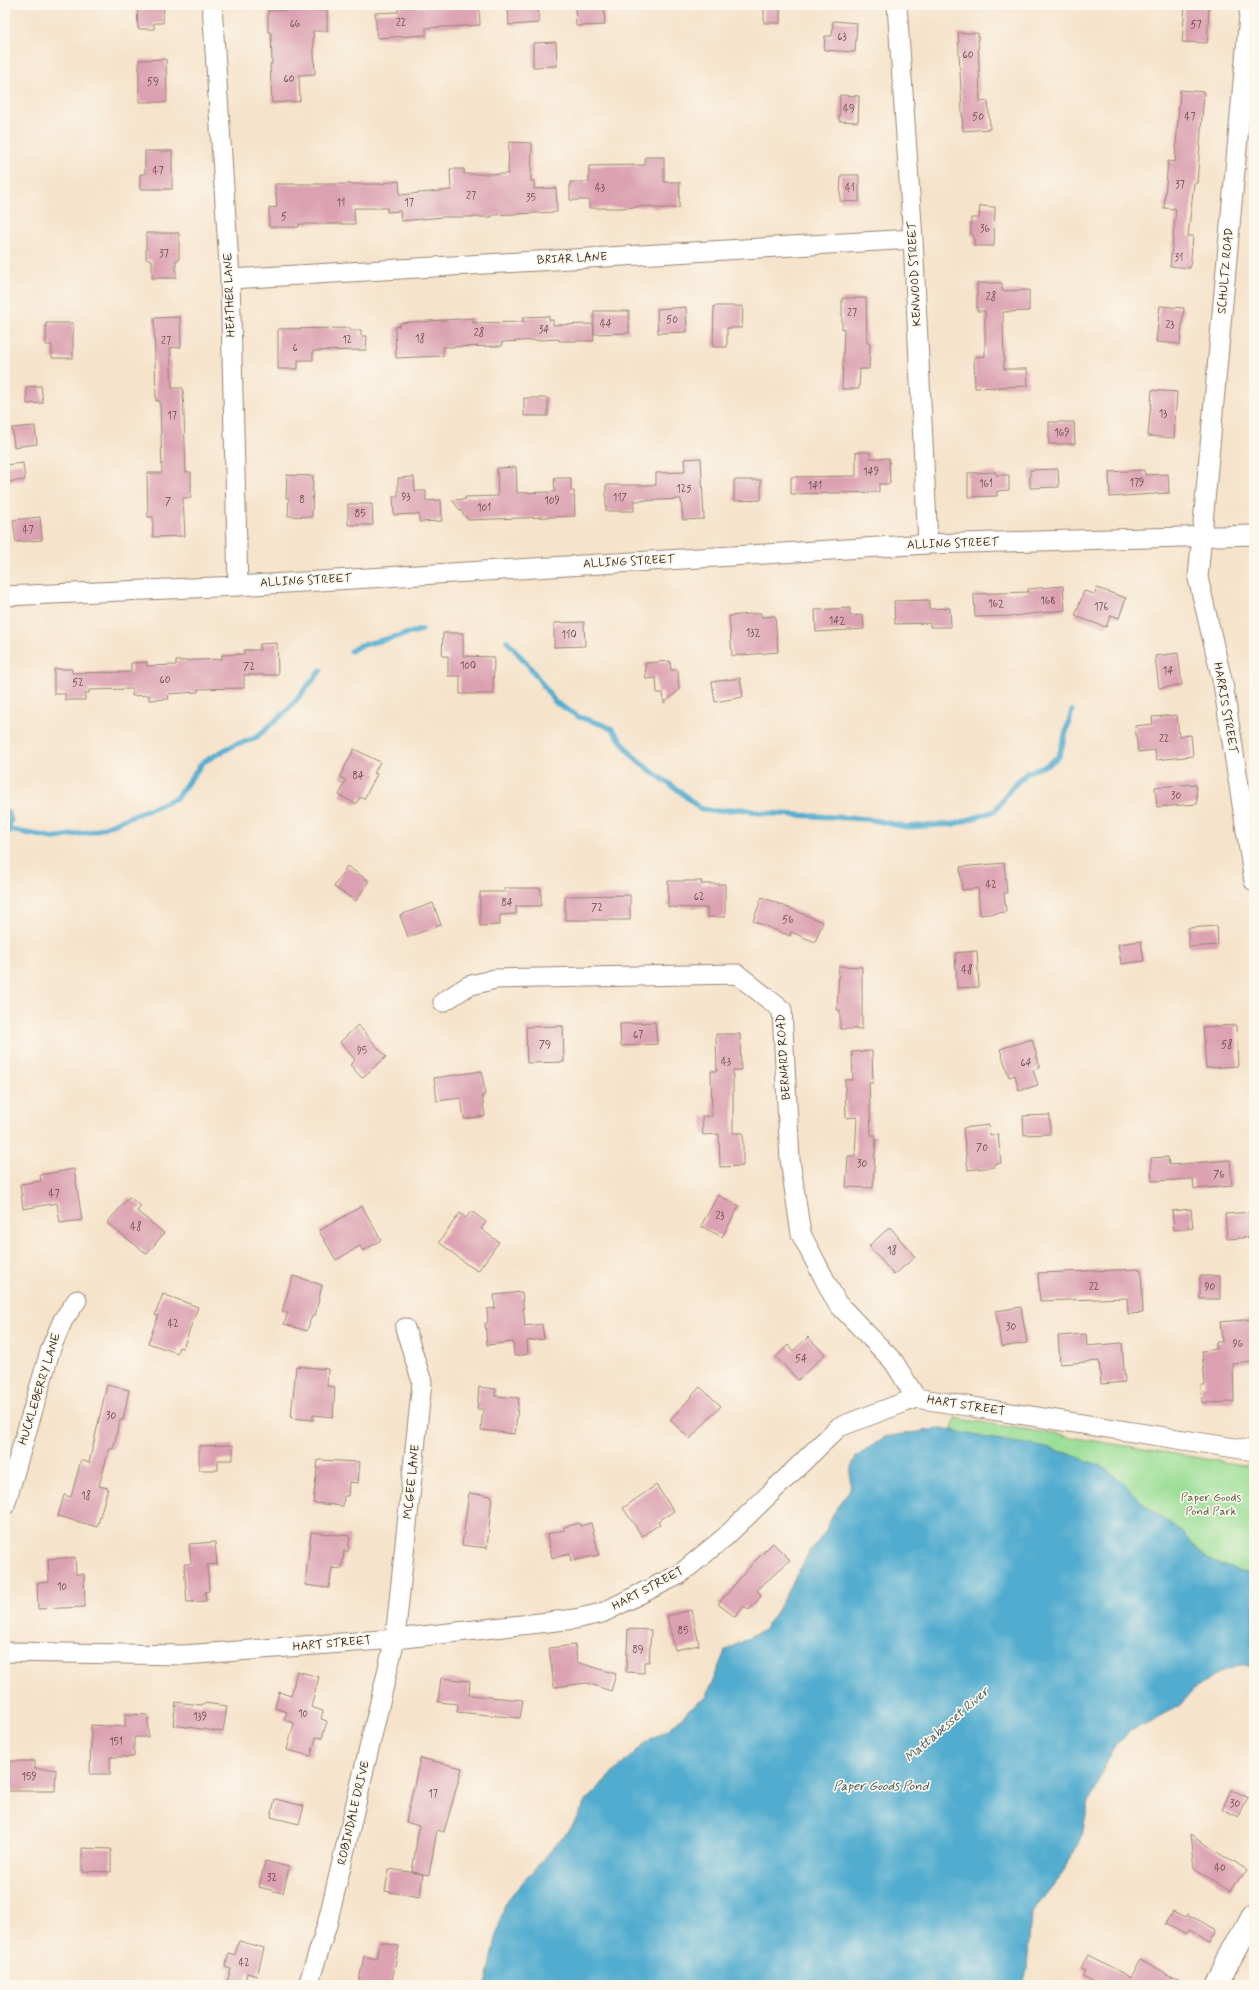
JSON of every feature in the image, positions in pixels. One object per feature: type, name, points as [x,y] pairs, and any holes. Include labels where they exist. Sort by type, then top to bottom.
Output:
[{"type":"main road","points":[[1216,1985],[1254,1914]]},
{"type":"street","name":"HEATHER LANE","points":[[212,5],[230,279],[238,586]]},
{"type":"street","name":"KENWOOD STREET","points":[[897,5],[913,239],[928,544]]},
{"type":"street","name":"SCHULTZ ROAD","points":[[1202,537],[1250,5]]},
{"type":"street","name":"BRIAR LANE","points":[[230,279],[913,239]]},
{"type":"street","name":"ALLING STREET","points":[[5,596],[238,586],[928,544],[1254,535]]},
{"type":"street","name":"HARRIS STREET","points":[[1202,537],[1198,578],[1223,684],[1254,881]]},
{"type":"street","name":"BERNARD ROAD","points":[[443,1002],[468,986],[495,979],[737,974],[782,1010],[790,1160],[801,1234],[837,1303],[894,1362],[916,1398]]},
{"type":"street","name":"HUCKLEBERRY LANE","points":[[5,1505],[51,1348],[63,1320],[76,1300]]},
{"type":"street","name":"MCGEE LANE","points":[[395,1639],[422,1382],[405,1328]]},
{"type":"street","name":"HART STREET","points":[[5,1652],[184,1655],[395,1639],[574,1619],[602,1612],[680,1574],[726,1538],[839,1427],[916,1398],[1254,1451]]},
{"type":"street","name":"ROBINDALE DRIVE","points":[[308,1985],[327,1925],[395,1639]]},
{"type":"green space","name":"Paper Goods Pond Park","points":[[955,1418],[1254,1467],[1254,1575],[1224,1573],[1107,1472],[952,1430]]},
{"type":"water","points":[[5,808],[10,811],[13,821],[5,841]]},
{"type":"water","name":"Paper Goods Pond","points":[[942,1428],[1042,1447],[1070,1454],[1100,1466],[1116,1476],[1143,1503],[1179,1530],[1207,1559],[1238,1571],[1254,1572],[1254,1666],[1238,1666],[1219,1672],[1194,1690],[1179,1706],[1131,1731],[1115,1746],[1089,1801],[1082,1835],[1066,1869],[1031,1913],[1027,1969],[1023,1985],[486,1985],[500,1920],[507,1900],[571,1828],[588,1798],[636,1751],[649,1740],[670,1728],[697,1703],[706,1698],[725,1651],[763,1630],[776,1612],[808,1554],[826,1531],[833,1514],[847,1494],[850,1488],[851,1467],[856,1457],[884,1437]]},
{"type":"building","points":[[137,5],[164,5],[163,23],[154,23],[154,29],[138,29]]},
{"type":"building","points":[[479,5],[480,25],[426,28],[426,35],[377,38],[375,13],[398,12],[398,8]]},
{"type":"building","points":[[508,5],[538,5],[539,23],[509,25]]},
{"type":"building","points":[[575,5],[604,5],[605,25],[576,26]]},
{"type":"building","points":[[764,5],[780,5],[780,23],[764,23]]},
{"type":"building","points":[[1185,6],[1209,8],[1207,43],[1182,42]]},
{"type":"building","points":[[327,10],[327,31],[313,31],[315,74],[299,75],[300,101],[272,103],[270,64],[272,64],[271,33],[268,31],[268,11]]},
{"type":"building","points":[[833,21],[857,23],[855,52],[824,50],[825,36],[832,36]]},
{"type":"building","points":[[958,33],[978,33],[980,102],[988,101],[990,129],[963,131]]},
{"type":"building","points":[[556,42],[557,66],[533,67],[533,43]]},
{"type":"building","points":[[166,59],[167,102],[139,102],[139,60]]},
{"type":"building","points":[[1180,90],[1204,92],[1197,183],[1194,183],[1188,236],[1193,236],[1190,268],[1170,266],[1176,209],[1164,208],[1168,161],[1175,162]]},
{"type":"building","points":[[840,95],[859,96],[858,122],[839,121]]},
{"type":"building","points":[[509,142],[532,143],[531,181],[534,181],[534,189],[556,188],[557,212],[492,215],[492,217],[444,217],[401,221],[400,211],[387,212],[387,208],[354,208],[355,224],[299,224],[299,227],[269,227],[269,208],[277,207],[275,184],[384,184],[399,181],[400,195],[451,190],[450,169],[464,169],[464,174],[508,174]]},
{"type":"building","points":[[145,151],[172,151],[172,189],[140,189],[140,174],[145,174]]},
{"type":"building","points":[[645,157],[664,157],[664,182],[680,182],[679,208],[652,208],[651,206],[589,208],[589,200],[570,200],[570,182],[589,182],[589,166],[645,165]]},
{"type":"building","points":[[841,175],[859,175],[859,202],[840,201]]},
{"type":"building","points":[[980,206],[995,207],[994,246],[974,246],[974,236],[971,235],[971,218],[979,218]]},
{"type":"building","points":[[146,233],[179,233],[179,260],[176,260],[176,278],[152,278],[152,260],[146,259]]},
{"type":"building","points":[[977,283],[1002,283],[1002,291],[1029,290],[1029,311],[1003,312],[1004,369],[1027,369],[1028,386],[975,388],[974,357],[985,356],[985,311],[977,311]]},
{"type":"building","points":[[842,298],[866,298],[867,343],[870,343],[869,369],[860,369],[859,389],[842,389],[844,328],[842,329]]},
{"type":"building","points":[[714,306],[743,306],[742,328],[727,328],[727,347],[713,347]]},
{"type":"building","points":[[1160,306],[1184,308],[1180,344],[1156,342]]},
{"type":"building","points":[[686,307],[687,332],[658,333],[657,309]]},
{"type":"building","points":[[594,311],[629,311],[629,333],[594,334]]},
{"type":"building","points":[[549,316],[549,320],[553,320],[553,325],[593,324],[594,341],[559,341],[559,339],[502,342],[502,346],[443,347],[443,356],[396,358],[395,327],[400,326],[400,323],[474,318],[473,323],[523,322],[523,317]]},
{"type":"building","points":[[180,317],[181,347],[170,348],[172,388],[183,388],[186,472],[191,472],[191,498],[183,498],[185,536],[153,537],[153,517],[148,517],[147,473],[162,473],[160,401],[156,401],[154,318]]},
{"type":"building","points":[[46,323],[73,323],[73,358],[52,358],[52,345],[46,345]]},
{"type":"building","points":[[350,328],[350,330],[361,330],[361,336],[367,336],[366,350],[313,351],[313,360],[298,360],[298,369],[278,369],[278,329]]},
{"type":"building","points":[[41,386],[43,403],[27,404],[26,387]]},
{"type":"building","points":[[1152,390],[1177,392],[1174,438],[1148,436]]},
{"type":"building","points":[[524,398],[548,398],[548,416],[524,416]]},
{"type":"building","points":[[1049,422],[1074,422],[1075,444],[1049,444]]},
{"type":"building","points":[[35,426],[37,444],[14,447],[12,428]]},
{"type":"building","points":[[856,452],[870,452],[870,458],[889,458],[890,484],[879,484],[879,492],[791,494],[791,477],[856,476]]},
{"type":"building","points":[[701,458],[704,519],[683,520],[681,499],[634,501],[634,511],[606,511],[606,485],[656,485],[656,473],[685,472],[684,459]]},
{"type":"building","points":[[23,463],[25,480],[5,482],[5,465]]},
{"type":"building","points":[[516,467],[517,493],[555,492],[554,478],[571,478],[571,491],[574,491],[575,516],[468,520],[452,500],[466,499],[465,497],[498,496],[497,468]]},
{"type":"building","points":[[1058,469],[1059,487],[1030,488],[1030,470]]},
{"type":"building","points":[[1144,470],[1145,475],[1168,474],[1169,493],[1110,497],[1109,472]]},
{"type":"building","points":[[996,472],[996,475],[1009,475],[1009,490],[997,491],[997,496],[968,497],[968,473]]},
{"type":"building","points":[[287,475],[313,476],[312,517],[288,516],[289,498],[286,498]]},
{"type":"building","points":[[414,477],[415,491],[426,491],[426,501],[441,500],[442,521],[419,522],[419,514],[394,515],[393,496],[398,496],[398,478]]},
{"type":"building","points":[[734,480],[761,480],[761,500],[734,501]]},
{"type":"building","points":[[348,504],[372,504],[373,525],[348,525]]},
{"type":"building","points":[[40,517],[42,540],[16,542],[13,520]]},
{"type":"building","points":[[1063,586],[1065,610],[1014,616],[975,617],[974,594],[1028,592],[1028,589]]},
{"type":"building","points":[[1097,588],[1126,598],[1119,618],[1111,615],[1106,627],[1075,616],[1084,591],[1095,594]]},
{"type":"building","points":[[929,600],[929,609],[950,608],[951,627],[930,627],[930,623],[895,624],[894,601]]},
{"type":"building","points":[[850,608],[850,616],[863,615],[864,629],[816,632],[815,610]]},
{"type":"building","points":[[761,613],[761,617],[775,616],[778,652],[732,656],[729,616]]},
{"type":"building","points":[[584,622],[585,646],[554,647],[554,623]]},
{"type":"building","points":[[443,633],[463,633],[463,656],[494,657],[493,694],[460,694],[460,676],[448,676],[448,656],[442,656]]},
{"type":"building","points":[[277,643],[278,675],[244,675],[244,688],[198,689],[198,692],[168,694],[169,699],[149,700],[149,695],[132,696],[132,689],[89,690],[89,693],[85,693],[85,700],[65,700],[65,694],[54,694],[54,669],[72,669],[72,673],[131,672],[131,663],[147,662],[147,666],[176,665],[176,661],[222,659],[222,655],[244,654],[244,650],[260,650],[260,644]]},
{"type":"building","points":[[1178,653],[1182,685],[1159,688],[1155,656]]},
{"type":"building","points":[[670,661],[671,670],[678,670],[679,690],[664,703],[663,693],[657,693],[656,678],[646,679],[645,663]]},
{"type":"building","points":[[740,678],[743,697],[715,702],[712,682]]},
{"type":"building","points":[[1177,715],[1179,736],[1191,735],[1193,756],[1156,760],[1155,750],[1138,752],[1135,726],[1153,724],[1152,717]]},
{"type":"building","points":[[354,749],[380,762],[374,773],[377,774],[364,799],[360,797],[356,804],[339,795],[346,780],[340,777]]},
{"type":"building","points":[[1196,784],[1197,804],[1157,807],[1155,787]]},
{"type":"building","points":[[1004,863],[1007,893],[1004,893],[1006,912],[980,915],[978,888],[962,890],[960,867]]},
{"type":"building","points":[[347,866],[369,881],[356,901],[334,887]]},
{"type":"building","points":[[668,881],[702,881],[701,884],[725,884],[725,917],[707,917],[707,908],[668,907]]},
{"type":"building","points":[[504,888],[541,888],[541,906],[516,906],[516,914],[500,915],[500,925],[480,926],[480,892],[505,892]]},
{"type":"building","points":[[630,895],[630,920],[565,920],[565,896]]},
{"type":"building","points":[[762,897],[823,922],[815,942],[791,932],[790,936],[753,921]]},
{"type":"building","points":[[433,903],[441,925],[408,937],[400,915]]},
{"type":"building","points":[[1217,926],[1218,945],[1189,947],[1188,928]]},
{"type":"building","points":[[1141,941],[1144,961],[1121,964],[1118,944]]},
{"type":"building","points":[[977,951],[979,987],[957,988],[955,953]]},
{"type":"building","points":[[839,966],[862,967],[862,1029],[840,1029],[840,1010],[837,1010]]},
{"type":"building","points":[[655,1022],[657,1044],[621,1046],[620,1024]]},
{"type":"building","points":[[358,1025],[386,1057],[362,1078],[350,1065],[355,1060],[340,1042]]},
{"type":"building","points":[[1236,1025],[1238,1066],[1206,1068],[1203,1027]]},
{"type":"building","points":[[563,1026],[564,1062],[527,1063],[526,1027]]},
{"type":"building","points":[[716,1034],[740,1034],[741,1070],[733,1070],[733,1133],[743,1133],[743,1166],[720,1167],[719,1134],[703,1135],[702,1116],[712,1116],[711,1071],[717,1071]]},
{"type":"building","points":[[1032,1039],[1040,1068],[1033,1070],[1038,1085],[1019,1091],[1015,1075],[1009,1077],[1000,1049]]},
{"type":"building","points":[[872,1051],[873,1083],[869,1083],[871,1135],[876,1135],[873,1188],[846,1187],[848,1156],[855,1156],[857,1117],[846,1118],[845,1080],[853,1080],[852,1052]]},
{"type":"building","points":[[482,1071],[485,1095],[482,1095],[485,1116],[464,1119],[461,1098],[437,1101],[434,1078]]},
{"type":"building","points":[[1050,1115],[1050,1134],[1024,1135],[1023,1116]]},
{"type":"building","points":[[989,1125],[990,1135],[998,1134],[1001,1163],[994,1164],[994,1167],[968,1170],[963,1128]]},
{"type":"building","points":[[1168,1157],[1169,1165],[1230,1160],[1232,1186],[1194,1189],[1193,1179],[1152,1181],[1151,1158]]},
{"type":"building","points":[[74,1169],[82,1220],[60,1223],[57,1203],[23,1209],[20,1184],[41,1181],[40,1175]]},
{"type":"building","points":[[718,1195],[739,1206],[722,1237],[701,1226]]},
{"type":"building","points":[[129,1197],[141,1206],[137,1211],[164,1233],[147,1254],[107,1223]]},
{"type":"building","points":[[362,1206],[381,1240],[363,1251],[360,1246],[336,1260],[319,1231]]},
{"type":"building","points":[[1191,1209],[1193,1228],[1174,1230],[1172,1211]]},
{"type":"building","points":[[471,1211],[486,1222],[481,1229],[499,1242],[478,1271],[465,1263],[439,1242],[460,1213],[466,1218]]},
{"type":"building","points":[[1254,1212],[1254,1237],[1227,1239],[1225,1214]]},
{"type":"building","points":[[890,1227],[915,1257],[894,1275],[869,1246]]},
{"type":"building","points":[[1141,1269],[1143,1313],[1128,1314],[1127,1298],[1040,1301],[1038,1273]]},
{"type":"building","points":[[293,1276],[322,1285],[315,1316],[313,1315],[307,1331],[284,1324],[288,1312],[282,1311]]},
{"type":"building","points":[[1200,1276],[1220,1276],[1220,1299],[1200,1299]]},
{"type":"building","points":[[522,1292],[525,1326],[542,1324],[544,1339],[527,1341],[528,1354],[514,1356],[513,1342],[487,1345],[485,1323],[488,1323],[487,1309],[495,1308],[494,1295]]},
{"type":"building","points":[[163,1294],[198,1307],[183,1348],[179,1347],[177,1353],[148,1343],[158,1316],[155,1315]]},
{"type":"building","points":[[1021,1307],[1027,1343],[1001,1347],[996,1311]]},
{"type":"building","points":[[1254,1319],[1254,1362],[1233,1364],[1234,1402],[1202,1403],[1201,1385],[1205,1385],[1202,1351],[1216,1349],[1216,1342],[1222,1342],[1220,1322]]},
{"type":"building","points":[[1086,1334],[1087,1346],[1122,1343],[1125,1382],[1101,1384],[1099,1361],[1060,1364],[1058,1336]]},
{"type":"building","points":[[808,1337],[825,1354],[798,1380],[776,1357],[788,1345],[793,1351]]},
{"type":"building","points":[[296,1366],[328,1369],[327,1386],[335,1387],[333,1417],[313,1415],[313,1420],[291,1418]]},
{"type":"building","points":[[107,1385],[129,1390],[123,1420],[120,1420],[113,1449],[109,1449],[99,1486],[108,1488],[97,1527],[58,1516],[64,1495],[71,1497],[81,1460],[89,1463]]},
{"type":"building","points":[[479,1387],[496,1389],[495,1396],[519,1398],[515,1434],[481,1430],[483,1409],[477,1409]]},
{"type":"building","points":[[700,1387],[721,1406],[690,1439],[670,1420]]},
{"type":"building","points":[[233,1445],[233,1460],[218,1460],[218,1470],[199,1470],[199,1446]]},
{"type":"building","points":[[318,1460],[360,1462],[358,1483],[349,1482],[348,1496],[344,1496],[343,1506],[313,1503]]},
{"type":"building","points":[[656,1485],[674,1511],[658,1521],[660,1524],[642,1536],[623,1508]]},
{"type":"building","points":[[469,1493],[492,1496],[487,1548],[462,1545]]},
{"type":"building","points":[[580,1523],[580,1526],[591,1523],[599,1555],[571,1561],[570,1554],[552,1558],[547,1534],[564,1530],[564,1527]]},
{"type":"building","points":[[311,1532],[350,1536],[348,1552],[344,1551],[342,1569],[332,1568],[329,1588],[305,1585]]},
{"type":"building","points":[[215,1542],[217,1564],[207,1565],[209,1591],[205,1592],[206,1601],[187,1602],[184,1564],[191,1564],[189,1544]]},
{"type":"building","points":[[773,1543],[790,1560],[757,1590],[761,1596],[749,1610],[744,1606],[735,1617],[718,1604],[753,1563]]},
{"type":"building","points":[[75,1557],[76,1574],[84,1574],[85,1607],[38,1609],[37,1583],[49,1582],[48,1559]]},
{"type":"building","points":[[692,1610],[699,1645],[675,1650],[667,1616]]},
{"type":"building","points":[[628,1629],[651,1630],[649,1662],[644,1662],[644,1673],[626,1672]]},
{"type":"building","points":[[575,1645],[577,1662],[616,1674],[611,1691],[587,1683],[554,1687],[549,1648]]},
{"type":"building","points":[[297,1671],[319,1677],[311,1707],[323,1711],[321,1719],[327,1721],[322,1738],[316,1737],[311,1756],[287,1750],[294,1723],[284,1720],[287,1712],[275,1708],[279,1692],[291,1696]]},
{"type":"building","points":[[441,1678],[470,1681],[469,1695],[523,1700],[520,1718],[457,1712],[458,1704],[438,1702]]},
{"type":"building","points":[[176,1702],[227,1706],[223,1732],[173,1725]]},
{"type":"building","points":[[125,1714],[148,1715],[148,1737],[134,1737],[134,1757],[110,1757],[110,1774],[90,1774],[91,1725],[125,1727]]},
{"type":"building","points":[[420,1758],[462,1768],[444,1832],[437,1830],[429,1875],[412,1872],[419,1826],[406,1822]]},
{"type":"building","points":[[9,1761],[35,1761],[35,1769],[56,1769],[55,1791],[5,1791],[5,1769],[9,1769]]},
{"type":"building","points":[[1231,1790],[1248,1798],[1239,1817],[1222,1809]]},
{"type":"building","points":[[275,1799],[304,1806],[299,1824],[271,1817]]},
{"type":"building","points":[[1190,1835],[1245,1870],[1231,1891],[1194,1868]]},
{"type":"building","points":[[82,1848],[111,1849],[111,1872],[82,1871]]},
{"type":"building","points":[[265,1861],[289,1867],[283,1893],[259,1887]]},
{"type":"building","points":[[389,1869],[423,1874],[420,1897],[385,1891]]},
{"type":"building","points":[[1172,1911],[1185,1917],[1187,1914],[1217,1930],[1210,1943],[1188,1931],[1186,1935],[1165,1923]]},
{"type":"building","points":[[239,1941],[264,1948],[257,1976],[247,1973],[244,1985],[227,1982],[231,1969],[225,1967],[229,1953],[235,1955]]},
{"type":"building","points":[[380,1942],[399,1946],[391,1985],[358,1985],[364,1956],[376,1959]]},
{"type":"building","points":[[1088,1955],[1130,1977],[1140,1959],[1188,1985],[1098,1985],[1083,1977],[1086,1972],[1081,1969]]},
{"type":"waterway","points":[[351,651],[359,646],[422,630]]},
{"type":"waterway","points":[[507,641],[530,667],[555,702],[579,717],[604,725],[613,730],[632,755],[647,768],[681,792],[699,808],[712,811],[742,809],[761,813],[867,819],[907,827],[955,824],[995,811],[1011,788],[1028,772],[1047,765],[1059,756],[1072,711]]},
{"type":"waterway","points":[[5,834],[10,830],[54,838],[95,831],[176,798],[203,762],[236,744],[254,739],[288,710],[321,670]]},
{"type":"water label","name":"Mattabesset River","points":[[947,1725]]}]
